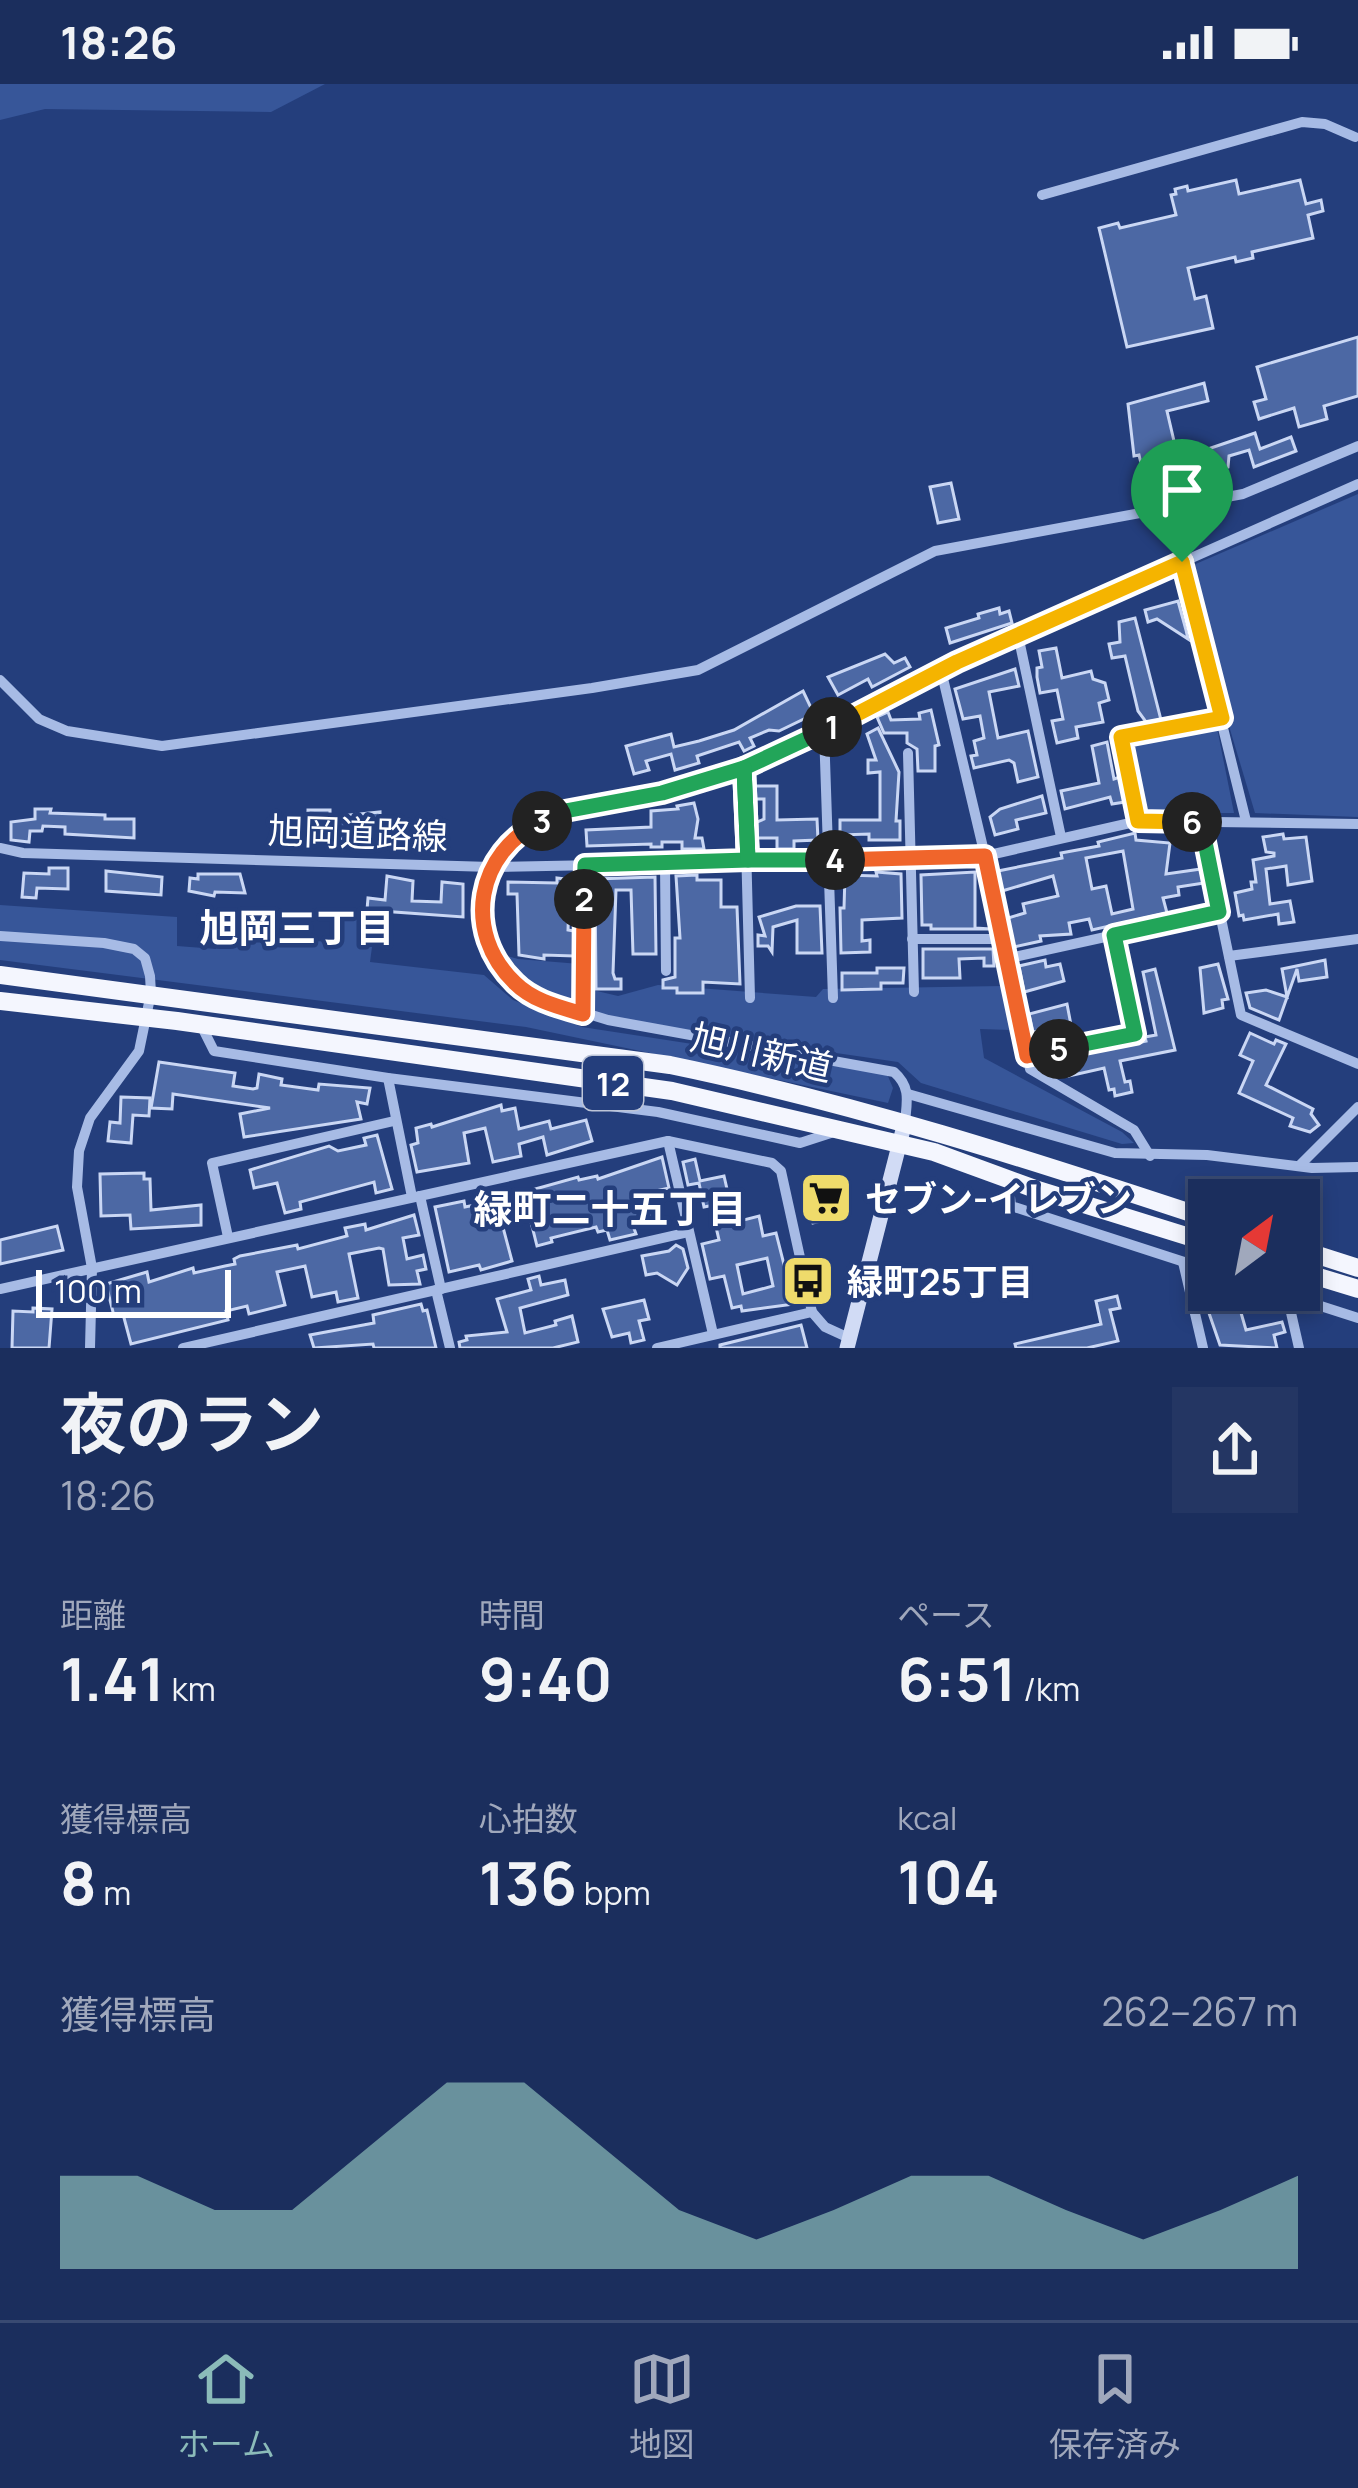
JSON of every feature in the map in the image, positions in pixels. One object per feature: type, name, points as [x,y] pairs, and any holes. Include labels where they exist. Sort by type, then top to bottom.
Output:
[{"type":"highway","name":"旭川新道","points":[[0,975],[670,1065],[773,1086],[905,1122],[1188,1212]]},
{"type":"highway","name":"旭川新道","points":[[0,1000],[671,1091],[901,1144],[1188,1236]]},
{"type":"highway","points":[[1320,1256],[1358,1268]]},
{"type":"highway","points":[[1320,1277],[1358,1289]]},
{"type":"main road","points":[[848,1343],[905,1122]]},
{"type":"street","points":[[1042,195],[1302,122],[1325,124],[1357,140]]},
{"type":"street","points":[[0,680],[39,719],[68,731],[162,746],[698,670],[935,551],[1243,494],[1358,446]]},
{"type":"street","points":[[905,1122],[908,1094],[904,1081],[894,1072],[583,1014],[533,997],[516,985],[490,951],[480,910],[491,868],[504,848],[526,829],[565,811],[662,793],[744,768],[941,670],[1358,484]]},
{"type":"street","points":[[1182,562],[1246,821]]},
{"type":"street","points":[[1018,635],[1061,837]]},
{"type":"street","points":[[941,670],[1030,1069],[1134,1130],[1150,1156]]},
{"type":"street","points":[[1138,821],[1121,737],[1222,718]]},
{"type":"street","points":[[824,730],[833,998]]},
{"type":"street","points":[[908,753],[914,992]]},
{"type":"street","points":[[744,768],[750,998]]},
{"type":"street","name":"旭岡道路線","points":[[0,848],[23,854],[491,868],[985,856],[1138,821],[1358,824]]},
{"type":"street","points":[[1201,822],[1241,1015],[1358,1064]]},
{"type":"street","points":[[665,863],[666,971]]},
{"type":"street","points":[[583,1014],[585,865]]},
{"type":"street","points":[[1005,959],[1219,912]]},
{"type":"street","points":[[1027,1056],[1135,1034],[1114,935]]},
{"type":"street","points":[[0,936],[104,943],[134,949],[145,958],[151,993],[139,1051],[90,1118],[79,1151],[77,1187],[92,1268],[90,1348]]},
{"type":"street","points":[[1229,956],[1358,938]]},
{"type":"street","points":[[913,939],[1001,939]]},
{"type":"street","points":[[201,1025],[214,1052],[658,1112],[800,1143],[840,1130]]},
{"type":"street","points":[[388,1078],[394,1121],[450,1348]]},
{"type":"street","points":[[908,1094],[1115,1153],[1358,1167]]},
{"type":"street","points":[[1298,1166],[1358,1107]]},
{"type":"street","points":[[228,1238],[212,1163],[394,1121]]},
{"type":"street","points":[[0,1289],[668,1141],[772,1163],[781,1171],[812,1312],[848,1343]]},
{"type":"street","points":[[668,1141],[713,1334]]},
{"type":"street","points":[[1008,1178],[1011,1206],[1188,1263]]},
{"type":"street","points":[[183,1348],[689,1232]]},
{"type":"street","points":[[1184,1262],[1203,1348]]},
{"type":"street","points":[[1320,1306],[1358,1318]]},
{"type":"street","points":[[1291,1311],[1299,1348]]},
{"type":"street","points":[[656,1348],[812,1312]]},
{"type":"shaded area","points":[[0,84],[325,84],[271,112],[45,109],[0,120]]},
{"type":"shaded area","points":[[1358,494],[1358,817],[1255,813],[1226,716],[1191,566]]},
{"type":"shaded area","points":[[1216,723],[1234,813],[1144,813],[1127,741]]},
{"type":"shaded area","points":[[0,905],[177,917],[177,946],[216,949],[216,917],[246,919],[252,939],[338,942],[340,912],[376,917],[370,962],[484,975],[513,1000],[582,1027],[887,1074],[893,1088],[888,1103],[526,1027],[0,960]]},
{"type":"shaded area","points":[[490,951],[518,959],[580,964],[580,987],[618,996],[658,985],[816,997],[823,989],[1002,986],[1011,1030],[980,1029],[984,1058],[1122,1132],[1134,1143],[1122,1144],[921,1083],[898,1062],[608,1020],[533,997]]},
{"type":"building","points":[[1236,180],[1239,194],[1300,180],[1306,204],[1321,200],[1323,211],[1308,215],[1313,238],[1252,252],[1253,258],[1236,262],[1235,257],[1188,268],[1195,299],[1206,296],[1213,328],[1127,347],[1099,228],[1176,215],[1171,195],[1176,194],[1175,189],[1187,186],[1188,191]]},
{"type":"building","points":[[1358,337],[1358,396],[1324,406],[1327,419],[1299,427],[1294,408],[1259,419],[1254,402],[1266,399],[1257,367]]},
{"type":"building","points":[[1204,383],[1208,401],[1167,411],[1184,484],[1148,493],[1139,455],[1134,456],[1128,404]]},
{"type":"building","points":[[1255,433],[1260,449],[1291,437],[1296,451],[1254,467],[1249,450],[1229,456],[1228,467],[1215,471],[1210,466],[1205,450]]},
{"type":"building","points":[[951,483],[959,519],[938,523],[930,487]]},
{"type":"building","points":[[1178,601],[1188,639],[1157,619],[1148,622],[1145,610]]},
{"type":"building","points":[[999,608],[1000,614],[1009,611],[1012,623],[950,643],[946,628]]},
{"type":"building","points":[[1135,618],[1161,720],[1146,722],[1138,711],[1125,656],[1112,658],[1109,644],[1120,642],[1119,622]]},
{"type":"building","points":[[1056,648],[1062,678],[1091,671],[1093,679],[1105,683],[1109,700],[1099,703],[1103,722],[1076,727],[1078,738],[1057,743],[1052,721],[1063,719],[1057,690],[1040,693],[1037,677],[1037,668],[1042,667],[1039,651]]},
{"type":"building","points":[[885,654],[894,663],[905,658],[910,667],[872,687],[868,679],[838,695],[828,677]]},
{"type":"building","points":[[1015,669],[1019,686],[989,692],[998,738],[1028,731],[1038,777],[1018,782],[1009,760],[974,768],[974,741],[984,738],[980,716],[963,719],[955,689]]},
{"type":"building","points":[[803,691],[814,714],[779,731],[750,738],[754,746],[744,751],[739,742],[697,756],[699,763],[675,770],[671,754],[646,761],[649,770],[634,774],[626,746],[671,734],[674,747],[699,741],[734,730]]},
{"type":"building","points":[[931,710],[939,745],[935,746],[935,771],[918,771],[917,749],[907,743],[907,733],[884,733],[877,717],[888,712],[891,720],[920,719],[919,713]]},
{"type":"building","points":[[878,728],[899,772],[896,821],[900,821],[900,840],[840,835],[840,820],[880,820],[880,772],[868,773],[868,760],[876,760],[867,734]]},
{"type":"building","points":[[1107,742],[1114,779],[1120,777],[1125,802],[1112,804],[1110,797],[1065,809],[1061,791],[1099,783],[1092,746]]},
{"type":"building","points":[[754,786],[777,786],[777,820],[817,819],[818,840],[794,841],[794,849],[777,849],[777,838],[757,838],[755,823],[764,819],[764,799],[755,799]]},
{"type":"building","points":[[1042,796],[1046,813],[1016,820],[1018,829],[995,835],[990,817],[1000,809]]},
{"type":"building","points":[[694,803],[695,838],[702,838],[704,849],[682,849],[682,842],[662,842],[662,847],[587,846],[586,830],[651,827],[651,811]]},
{"type":"building","points":[[35,809],[134,819],[134,838],[65,834],[65,827],[43,826],[42,831],[30,831],[29,842],[11,840],[11,822],[35,819]]},
{"type":"building","points":[[308,810],[330,810],[330,817],[380,812],[380,823],[366,823],[365,839],[323,839],[323,824],[308,824]]},
{"type":"building","points":[[1135,833],[1136,840],[1170,843],[1166,874],[1201,869],[1204,883],[1178,887],[1179,895],[1163,898],[1167,913],[1092,930],[1089,919],[1069,923],[1071,934],[1040,936],[1041,941],[1014,947],[1008,918],[1025,913],[1023,904],[1058,896],[1053,876],[1002,891],[998,871],[1062,858],[1061,853],[1099,846],[1098,842]],"holes":[[[1123,851],[1133,909],[1112,914],[1106,886],[1092,889],[1086,858]]]},
{"type":"building","points":[[1283,834],[1284,839],[1306,837],[1312,881],[1288,885],[1286,866],[1266,869],[1270,904],[1290,901],[1294,922],[1279,924],[1278,914],[1244,920],[1235,893],[1252,889],[1251,882],[1256,882],[1253,860],[1274,856],[1266,852],[1263,837]]},
{"type":"building","points":[[49,868],[68,868],[68,889],[37,888],[36,898],[22,897],[24,873],[49,874]]},
{"type":"building","points":[[106,871],[162,877],[161,895],[106,891]]},
{"type":"building","points":[[876,872],[901,874],[902,918],[862,920],[862,941],[870,940],[870,952],[841,953],[845,875],[877,876]]},
{"type":"building","points":[[975,872],[975,928],[991,929],[922,925],[921,875]]},
{"type":"building","points":[[198,874],[240,874],[245,893],[215,892],[214,896],[189,891],[190,878],[198,879]]},
{"type":"building","points":[[697,875],[697,880],[721,880],[721,907],[737,907],[740,984],[703,982],[703,993],[677,993],[677,988],[663,988],[663,980],[675,977],[675,938],[680,938],[676,876]]},
{"type":"building","points":[[387,876],[413,881],[412,901],[441,902],[442,882],[463,884],[463,917],[367,910],[368,898],[385,900]]},
{"type":"building","points":[[655,877],[656,954],[633,954],[631,890],[616,890],[613,973],[621,979],[621,989],[596,989],[595,879]]},
{"type":"building","points":[[557,878],[575,880],[568,930],[574,931],[574,956],[519,955],[517,894],[508,894],[508,882],[557,883]]},
{"type":"building","points":[[796,906],[820,906],[822,953],[797,953],[797,920],[773,927],[772,952],[768,946],[758,946],[758,935],[765,936],[759,917]]},
{"type":"building","points":[[923,949],[993,949],[994,966],[984,966],[984,958],[959,959],[960,978],[923,978]]},
{"type":"building","points":[[1045,960],[1046,967],[1060,964],[1064,981],[1024,992],[1019,966]]},
{"type":"building","points":[[1325,960],[1327,977],[1299,981],[1297,969],[1279,1020],[1250,1008],[1246,993],[1266,990],[1287,997],[1282,969]]},
{"type":"building","points":[[1218,964],[1228,999],[1222,1000],[1223,1008],[1204,1013],[1200,968]]},
{"type":"building","points":[[877,968],[904,968],[903,983],[842,990],[842,973],[877,973]]},
{"type":"building","points":[[1155,969],[1175,1050],[1120,1061],[1132,1092],[1115,1096],[1104,1068],[1069,1076],[1065,1058],[1156,1035],[1143,972]]},
{"type":"building","points":[[1067,1004],[1071,1025],[1033,1032],[1029,1014]]},
{"type":"building","points":[[1250,1033],[1286,1044],[1266,1085],[1313,1109],[1311,1114],[1319,1125],[1310,1132],[1290,1126],[1293,1118],[1239,1093],[1253,1061],[1240,1055]]},
{"type":"building","points":[[159,1062],[235,1073],[233,1086],[253,1089],[259,1074],[282,1079],[281,1085],[318,1090],[319,1084],[370,1088],[367,1104],[357,1102],[361,1119],[244,1137],[240,1114],[270,1108],[173,1094],[172,1109],[151,1108]]},
{"type":"building","points":[[121,1097],[150,1098],[149,1116],[133,1115],[131,1143],[108,1141],[110,1122],[120,1123]]},
{"type":"building","points":[[501,1105],[502,1111],[515,1108],[519,1129],[549,1121],[551,1129],[586,1120],[592,1141],[547,1155],[543,1137],[519,1144],[521,1156],[493,1162],[485,1128],[464,1133],[469,1163],[417,1172],[411,1145],[418,1143],[416,1128]]},
{"type":"building","points":[[377,1135],[392,1189],[376,1193],[374,1182],[300,1202],[301,1209],[285,1213],[277,1183],[254,1188],[250,1170],[329,1146],[338,1151],[366,1145],[364,1138]]},
{"type":"building","points":[[662,1157],[669,1188],[651,1192],[657,1214],[631,1220],[636,1234],[610,1240],[607,1230],[598,1232],[596,1227],[537,1246],[529,1214],[501,1220],[512,1261],[449,1272],[435,1207],[464,1201],[465,1207],[485,1203],[578,1177],[598,1179]]},
{"type":"building","points":[[695,1159],[700,1181],[724,1176],[730,1202],[704,1207],[699,1183],[688,1185],[683,1162]]},
{"type":"building","points":[[144,1173],[144,1179],[150,1179],[151,1210],[201,1205],[201,1225],[131,1229],[130,1215],[101,1216],[100,1174]]},
{"type":"building","name":"セブン-イレブン","points":[[837,1182],[846,1204],[839,1206],[842,1216],[813,1223],[805,1190]]},
{"type":"building","points":[[414,1215],[419,1235],[403,1238],[407,1259],[423,1255],[426,1269],[417,1271],[420,1284],[389,1285],[383,1249],[379,1248],[349,1254],[358,1298],[338,1302],[336,1292],[312,1297],[305,1266],[277,1272],[285,1305],[249,1314],[247,1306],[226,1311],[228,1320],[131,1344],[123,1314],[114,1316],[106,1284],[147,1272],[149,1282],[193,1268],[194,1273],[235,1264],[240,1256],[297,1245],[298,1249],[347,1236],[345,1228],[365,1224],[366,1230]]},
{"type":"building","points":[[759,1216],[763,1236],[776,1233],[794,1304],[742,1311],[741,1306],[732,1308],[724,1276],[710,1279],[702,1244],[719,1240],[716,1227]],"holes":[[[767,1258],[773,1286],[743,1294],[737,1265]]]},
{"type":"building","points":[[57,1226],[63,1250],[0,1264],[0,1240]]},
{"type":"building","points":[[676,1245],[683,1249],[688,1268],[677,1285],[657,1273],[646,1275],[642,1256]]},
{"type":"building","points":[[539,1276],[541,1285],[565,1280],[568,1295],[520,1308],[525,1333],[572,1316],[578,1342],[553,1348],[460,1348],[466,1336],[507,1332],[497,1299],[531,1290],[528,1279]]},
{"type":"building","points":[[1117,1296],[1120,1308],[1110,1310],[1118,1341],[1087,1348],[1016,1348],[1015,1344],[1101,1324],[1096,1301]]},
{"type":"building","points":[[644,1300],[649,1319],[639,1321],[644,1340],[631,1343],[629,1333],[612,1337],[603,1309]]},
{"type":"building","points":[[421,1304],[427,1310],[436,1348],[374,1348],[373,1344],[314,1348],[310,1335],[374,1323],[373,1315]]},
{"type":"building","points":[[33,1308],[52,1309],[49,1348],[12,1348],[13,1311],[33,1312]]},
{"type":"building","points":[[1208,1311],[1240,1311],[1246,1330],[1282,1322],[1285,1332],[1274,1335],[1277,1348],[1220,1345]]},
{"type":"building","points":[[801,1325],[807,1348],[720,1348],[720,1345]]},
{"type":"place","name":"セブン-イレブン","points":[[826,1198]]},
{"type":"place","name":"緑町25丁目","points":[[808,1281]]},
{"type":"district","name":"旭岡三丁目","points":[[297,927]]},
{"type":"district","name":"緑町二十五丁目","points":[[610,1208]]},
{"type":"route","points":[[1182,562],[957,662],[744,768],[748,860],[585,865],[583,1014],[533,997],[516,985],[490,951],[480,910],[484,884],[504,848],[526,829],[565,811],[662,793],[744,768],[748,860],[985,856],[1027,1056],[1135,1034],[1114,935],[1219,912],[1201,822],[1138,821],[1121,737],[1222,718],[1182,562]]}]
